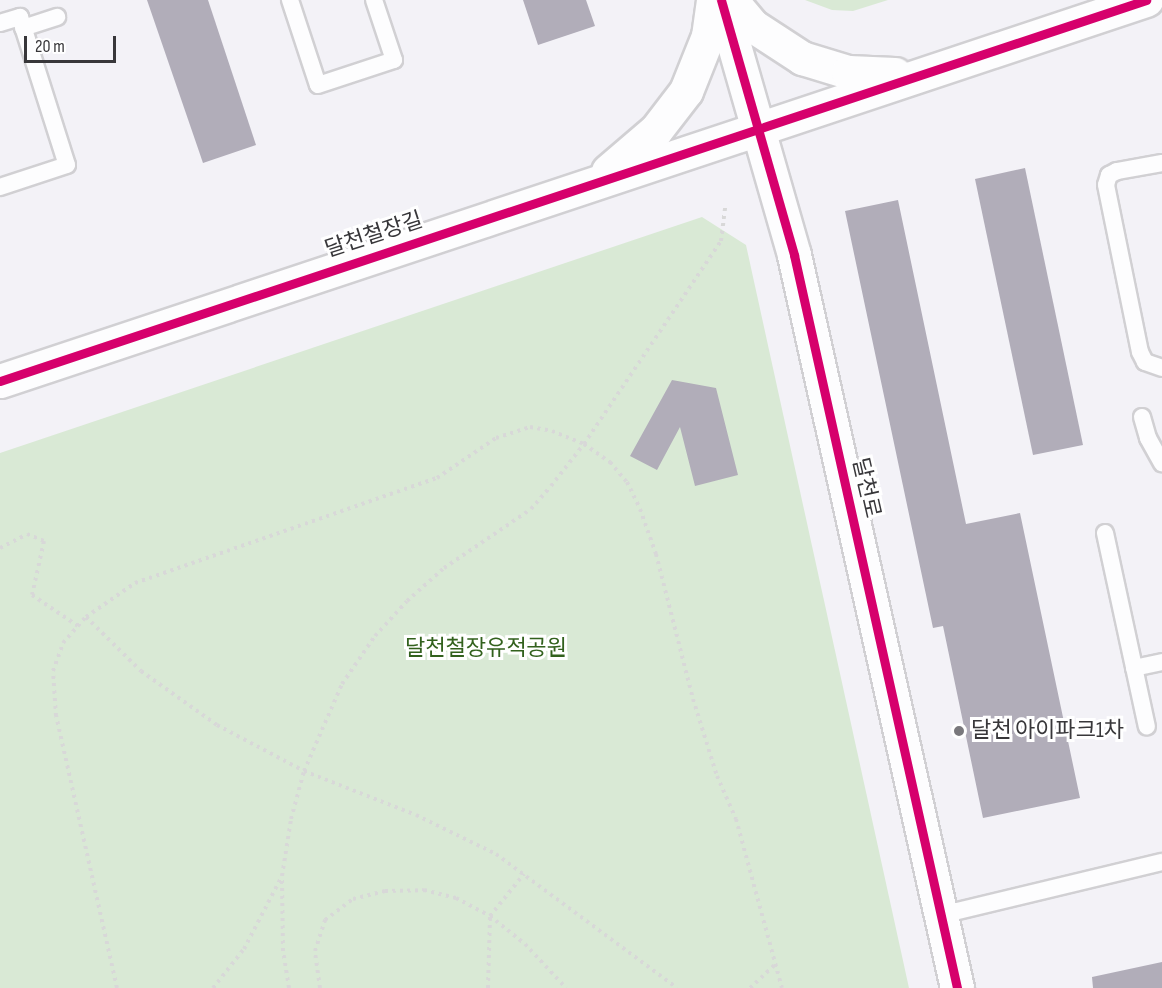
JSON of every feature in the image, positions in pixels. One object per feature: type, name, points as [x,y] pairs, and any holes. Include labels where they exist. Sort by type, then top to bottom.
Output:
[{"type":"street","points":[[580,187],[631,152],[672,111],[700,65],[713,0]]},
{"type":"street","name":"달천로","points":[[721,0],[760,127],[794,255],[957,988]]},
{"type":"street","points":[[731,0],[769,39],[824,66],[878,75],[930,71],[1146,0]]},
{"type":"street","name":"달천철장길","points":[[0,381],[930,71]]},
{"type":"lane","points":[[290,0],[318,85],[394,60],[374,0]]},
{"type":"lane","points":[[0,23],[20,17],[67,165],[0,187]]},
{"type":"lane","points":[[23,28],[57,17]]},
{"type":"lane","points":[[1162,163],[1117,171],[1109,175],[1106,185],[1140,352],[1145,362],[1162,368]]},
{"type":"lane","points":[[1142,417],[1148,438],[1162,463]]},
{"type":"lane","points":[[1105,533],[1147,727]]},
{"type":"lane","points":[[1134,668],[1162,662]]},
{"type":"lane","points":[[941,915],[1162,862]]},
{"type":"path","points":[[289,988],[283,951],[282,876],[304,771],[342,684],[375,636],[444,568],[531,509],[584,444],[721,241],[724,207]]},
{"type":"path","points":[[117,988],[56,716],[53,671],[63,643],[86,617],[135,583],[437,478],[496,438],[530,427],[584,444],[616,468],[640,508],[656,554],[693,699],[736,819],[782,988]]},
{"type":"path","points":[[0,548],[27,534],[44,542],[32,595],[78,626]]},
{"type":"path","points":[[86,617],[141,672],[178,700],[304,771],[416,815],[496,854],[677,988]]},
{"type":"path","points":[[488,988],[490,916],[524,874]]},
{"type":"path","points":[[213,988],[244,949],[282,876]]},
{"type":"path","points":[[320,988],[315,951],[326,920],[353,899],[385,891],[424,890],[456,898],[490,916],[525,944],[566,988]]},
{"type":"path","points":[[750,988],[775,964]]},
{"type":"green space","points":[[805,0],[888,0],[853,11],[832,10]]},
{"type":"green space","name":"달천철장유적공원","points":[[702,217],[746,245],[909,988],[0,988],[0,453]]},
{"type":"building","points":[[147,0],[208,0],[256,145],[203,163]]},
{"type":"building","points":[[523,0],[586,0],[595,26],[538,45]]},
{"type":"building","points":[[1025,168],[1083,445],[1033,455],[975,179]]},
{"type":"building","points":[[898,200],[966,524],[1020,513],[1080,798],[983,818],[943,626],[933,628],[845,211]]},
{"type":"building","points":[[672,380],[716,388],[738,475],[695,486],[680,427],[657,470],[630,456]]},
{"type":"building","points":[[1162,962],[1162,988],[1093,988],[1092,977]]},
{"type":"cycle path","points":[[721,0],[794,255],[957,988]]},
{"type":"cycle path","points":[[0,381],[1146,0]]},
{"type":"place","name":"달천 아이파크1차","points":[[959,731]]}]
